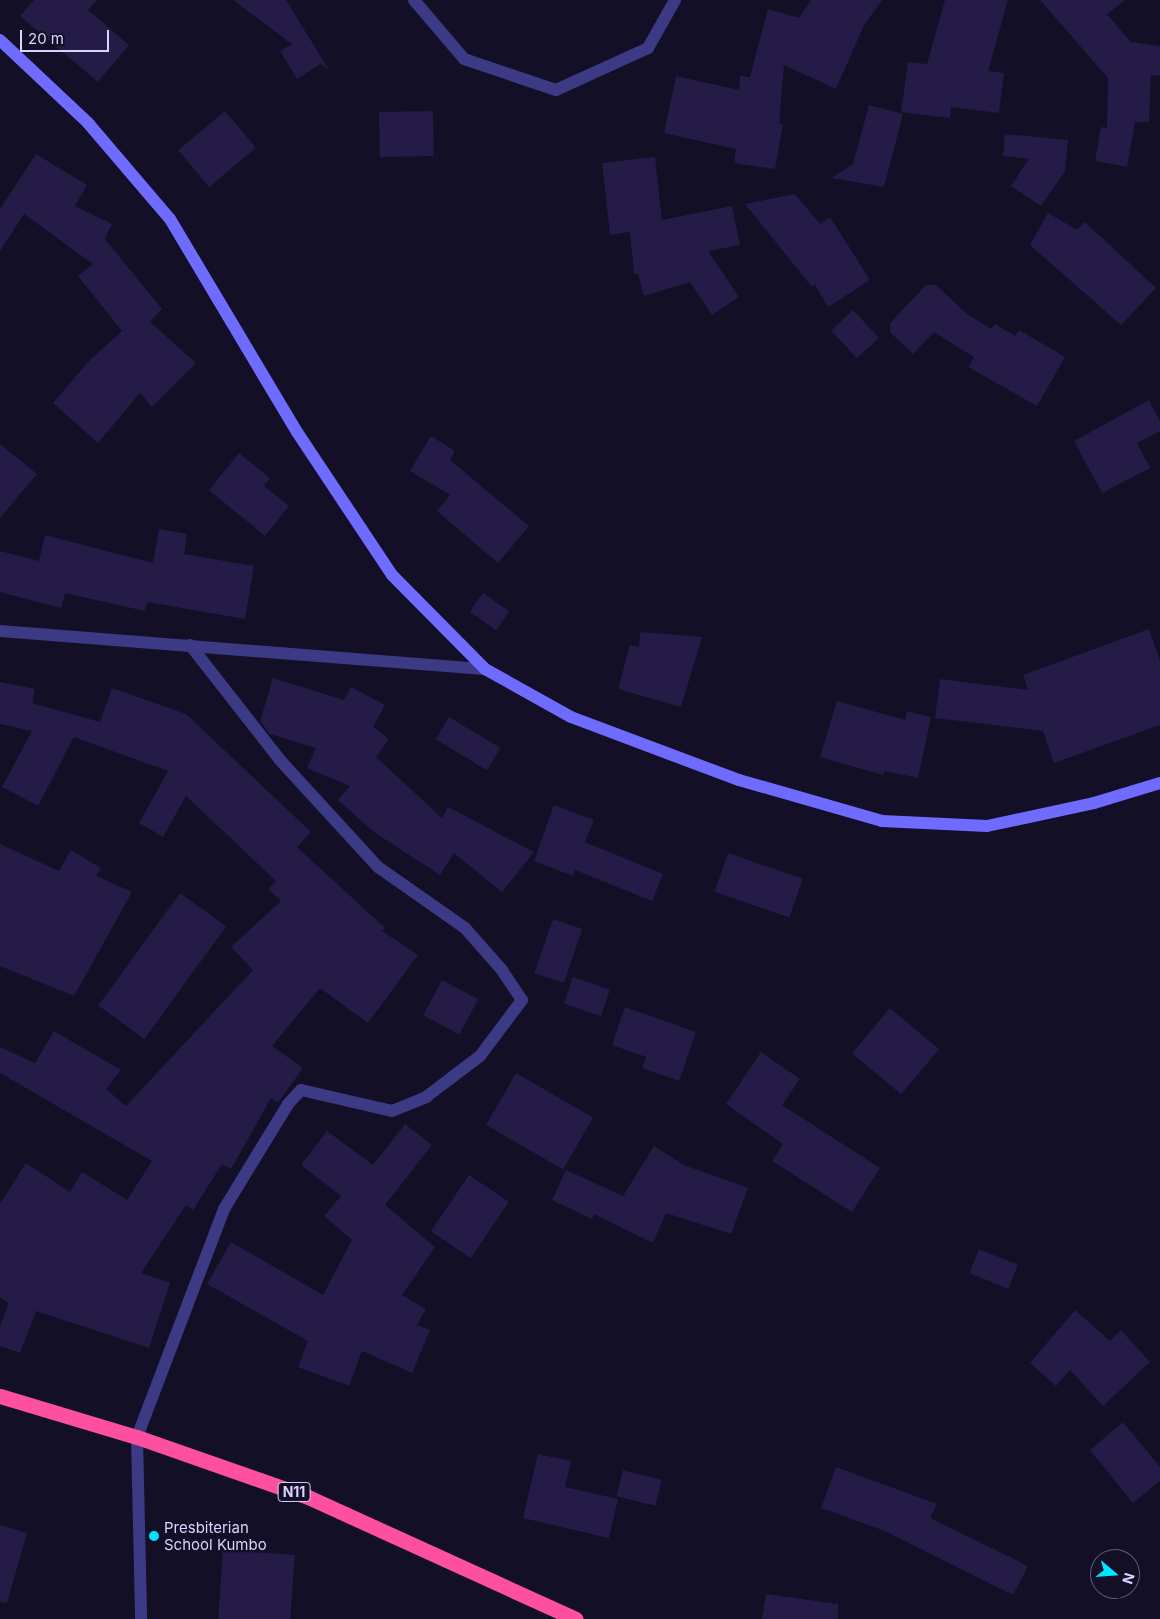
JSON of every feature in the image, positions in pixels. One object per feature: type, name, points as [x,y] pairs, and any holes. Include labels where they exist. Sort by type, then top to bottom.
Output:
[{"type":"highway","name":"N11","points":[[0,1396],[138,1437],[308,1497],[576,1619]]},
{"type":"main road","points":[[0,40],[88,123],[170,218],[297,432],[392,575],[485,669],[570,718],[739,780],[882,821],[987,826],[1094,803],[1160,783]]},
{"type":"street","points":[[414,0],[464,59],[556,90],[648,48],[675,0]]},
{"type":"street","points":[[0,631],[190,644],[485,669]]},
{"type":"street","points":[[141,1619],[138,1437],[224,1209],[288,1104],[301,1090],[392,1111],[426,1097],[480,1056],[522,1000],[502,970],[465,928],[378,867],[280,760],[190,644]]},
{"type":"building","points":[[34,0],[97,0],[88,10],[129,45],[98,82],[20,16]]},
{"type":"building","points":[[233,0],[286,0],[329,70],[320,64],[297,79],[280,51],[292,44]]},
{"type":"building","points":[[811,0],[882,0],[864,25],[836,89],[784,65],[779,123],[783,124],[775,169],[734,163],[736,149],[664,133],[676,76],[739,90],[740,76],[750,77],[768,9],[799,18]]},
{"type":"building","points":[[945,0],[1008,0],[988,71],[1004,73],[999,113],[951,107],[950,118],[901,112],[908,62],[927,64]]},
{"type":"building","points":[[1040,0],[1125,0],[1107,14],[1131,42],[1160,46],[1160,76],[1151,75],[1149,122],[1135,122],[1127,167],[1095,161],[1101,127],[1107,128],[1108,78]]},
{"type":"building","points":[[869,105],[903,114],[884,187],[832,178],[853,164]]},
{"type":"building","points":[[225,111],[256,148],[209,187],[178,150]]},
{"type":"building","points":[[433,111],[434,156],[380,157],[379,112]]},
{"type":"building","points":[[1005,134],[1068,140],[1065,171],[1041,206],[1011,186],[1029,159],[1003,156]]},
{"type":"building","points":[[36,154],[87,185],[75,206],[112,224],[105,239],[162,309],[150,322],[196,363],[152,407],[140,393],[98,443],[53,403],[90,360],[122,331],[78,276],[93,264],[24,214],[0,251],[0,209]]},
{"type":"building","points":[[655,157],[662,220],[732,206],[740,245],[708,251],[739,297],[712,315],[690,282],[644,296],[638,274],[634,274],[630,232],[610,235],[602,163]]},
{"type":"building","points":[[795,194],[820,224],[830,217],[870,280],[828,307],[815,285],[812,287],[745,204]]},
{"type":"building","points":[[1048,213],[1077,230],[1085,222],[1156,288],[1121,325],[1030,245]]},
{"type":"building","points":[[926,285],[936,285],[966,313],[991,329],[995,324],[1015,336],[1019,330],[1065,357],[1037,406],[968,367],[974,357],[934,332],[913,354],[890,332],[890,323]]},
{"type":"building","points":[[853,310],[879,338],[857,358],[831,330]]},
{"type":"building","points":[[1149,400],[1160,421],[1160,431],[1137,443],[1150,468],[1102,493],[1074,441]]},
{"type":"building","points":[[431,436],[455,451],[450,460],[529,526],[498,563],[437,511],[450,495],[410,471]]},
{"type":"building","points":[[0,444],[37,474],[0,518]]},
{"type":"building","points":[[239,453],[270,478],[264,486],[289,506],[265,536],[209,490]]},
{"type":"building","points":[[159,529],[187,534],[184,554],[254,566],[245,619],[147,602],[145,611],[65,593],[61,608],[0,592],[0,551],[39,561],[45,535],[153,563]]},
{"type":"building","points":[[483,593],[509,611],[496,630],[470,612]]},
{"type":"building","points":[[1149,629],[1160,661],[1160,725],[1054,763],[1043,731],[935,718],[940,679],[1028,690],[1023,675]]},
{"type":"building","points":[[640,632],[702,637],[681,707],[618,689],[630,645],[639,647]]},
{"type":"building","points":[[273,678],[344,700],[351,687],[385,705],[373,727],[389,739],[376,757],[442,818],[448,807],[534,852],[502,892],[454,853],[440,875],[374,832],[338,800],[350,786],[307,768],[316,748],[270,734],[260,721]]},
{"type":"building","points":[[0,682],[35,689],[32,703],[100,722],[112,688],[186,714],[311,832],[297,847],[385,928],[382,931],[418,955],[368,1023],[320,988],[272,1046],[303,1068],[278,1103],[271,1098],[231,1169],[222,1164],[193,1210],[186,1205],[141,1273],[170,1283],[149,1348],[36,1311],[20,1353],[0,1346],[0,1326],[9,1303],[0,1297],[0,1204],[26,1163],[70,1192],[82,1172],[127,1200],[152,1161],[0,1073],[0,1047],[35,1063],[54,1031],[121,1070],[106,1089],[126,1106],[253,970],[231,947],[281,901],[268,889],[276,881],[186,796],[163,837],[139,823],[168,771],[74,737],[38,806],[2,787],[32,731],[0,724]]},
{"type":"building","points":[[837,701],[905,720],[907,711],[931,717],[918,778],[885,771],[883,775],[820,757]]},
{"type":"building","points":[[449,717],[500,748],[487,770],[436,739]]},
{"type":"building","points":[[554,805],[594,820],[585,842],[663,874],[652,901],[575,870],[573,876],[534,861]]},
{"type":"building","points":[[0,844],[59,871],[71,850],[101,868],[96,876],[132,892],[74,996],[0,966]]},
{"type":"building","points":[[728,853],[803,879],[789,917],[715,892]]},
{"type":"building","points":[[180,893],[226,927],[144,1039],[98,1005]]},
{"type":"building","points":[[553,919],[582,929],[564,983],[534,973]]},
{"type":"building","points":[[573,977],[610,990],[601,1016],[564,1003]]},
{"type":"building","points":[[442,980],[478,999],[459,1035],[423,1015]]},
{"type":"building","points":[[625,1007],[696,1032],[679,1081],[642,1068],[646,1057],[612,1045]]},
{"type":"building","points":[[890,1008],[939,1049],[901,1094],[852,1053]]},
{"type":"building","points":[[761,1052],[800,1079],[782,1105],[880,1168],[852,1212],[772,1161],[783,1144],[726,1104]]},
{"type":"building","points":[[516,1073],[593,1118],[563,1169],[486,1125]]},
{"type":"building","points":[[405,1124],[432,1145],[385,1205],[435,1247],[402,1295],[426,1309],[417,1325],[430,1330],[412,1373],[362,1351],[349,1386],[298,1367],[308,1341],[207,1284],[231,1242],[323,1295],[352,1240],[324,1216],[341,1196],[301,1165],[327,1131],[373,1165]]},
{"type":"building","points":[[654,1146],[684,1165],[748,1188],[731,1234],[666,1213],[653,1243],[594,1214],[592,1219],[552,1200],[566,1170],[623,1196]]},
{"type":"building","points":[[469,1175],[509,1202],[471,1258],[431,1231]]},
{"type":"building","points":[[979,1249],[1018,1265],[1008,1289],[969,1273]]},
{"type":"building","points":[[1075,1310],[1110,1341],[1121,1330],[1150,1362],[1103,1406],[1070,1370],[1056,1386],[1030,1363]]},
{"type":"building","points":[[1123,1422],[1160,1467],[1160,1481],[1133,1503],[1090,1450]]},
{"type":"building","points":[[538,1454],[571,1461],[565,1487],[618,1499],[609,1538],[523,1518]]},
{"type":"building","points":[[836,1467],[937,1504],[930,1518],[1028,1566],[1013,1595],[885,1531],[821,1508]]},
{"type":"building","points":[[623,1470],[662,1480],[655,1506],[616,1496]]},
{"type":"building","points":[[0,1525],[27,1533],[7,1603],[0,1602]]},
{"type":"building","points":[[223,1550],[295,1555],[290,1619],[218,1619]]},
{"type":"building","points":[[766,1594],[838,1604],[838,1619],[762,1619]]},
{"type":"place","name":"Presbiterian School Kumbo","points":[[154,1536]]}]
